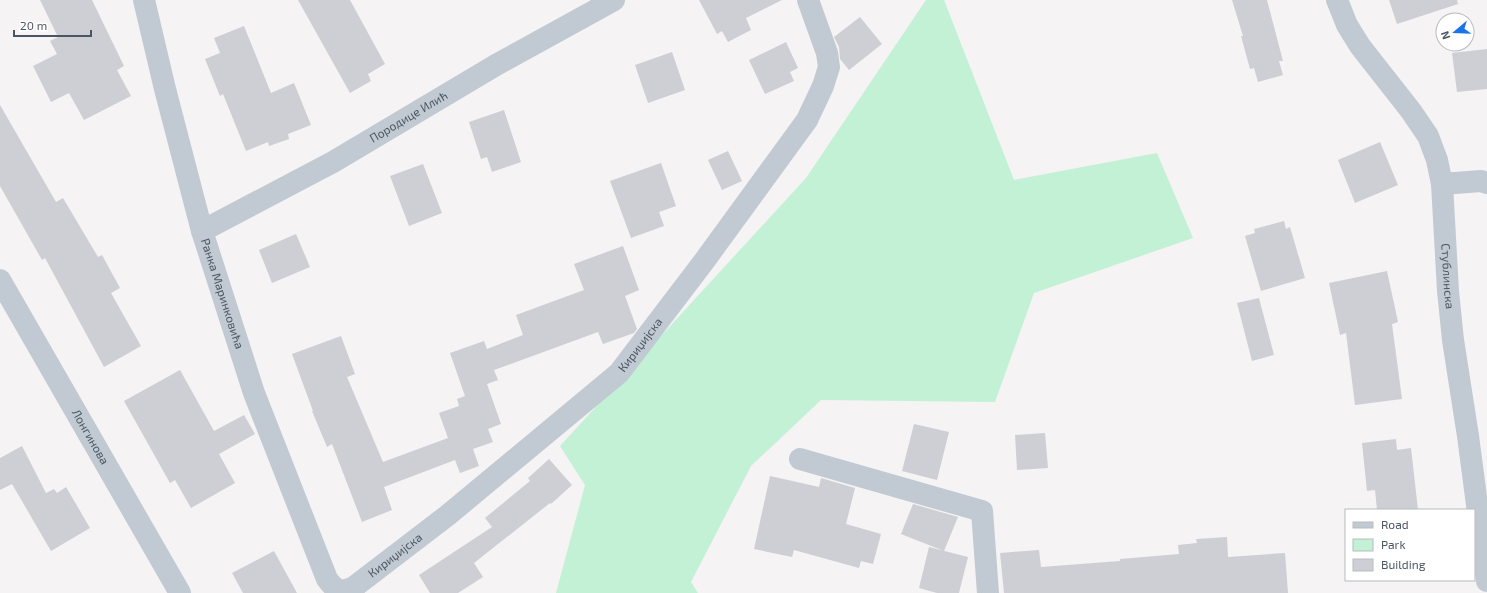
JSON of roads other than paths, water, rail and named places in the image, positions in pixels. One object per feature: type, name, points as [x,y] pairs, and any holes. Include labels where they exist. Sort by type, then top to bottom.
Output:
[{"type":"street","name":"Ранка Маринковића","points":[[144,0],[165,89],[202,231],[254,393],[327,579]]},
{"type":"street","name":"Породице Илић","points":[[202,231],[333,162],[496,65],[614,0]]},
{"type":"street","name":"Кириџијска","points":[[327,579],[334,589],[344,591],[354,587],[448,516],[620,373],[807,120],[823,86],[829,67],[827,53],[808,0]]},
{"type":"street","name":"Стублинска","points":[[1337,0],[1347,25],[1360,46],[1411,111],[1428,136],[1437,160],[1442,184],[1448,291],[1453,340],[1468,436],[1487,581]]},
{"type":"street","points":[[1442,184],[1481,181],[1487,183]]},
{"type":"street","name":"Лонгинова","points":[[0,280],[180,593]]},
{"type":"street","points":[[800,459],[982,511],[988,593]]}]
